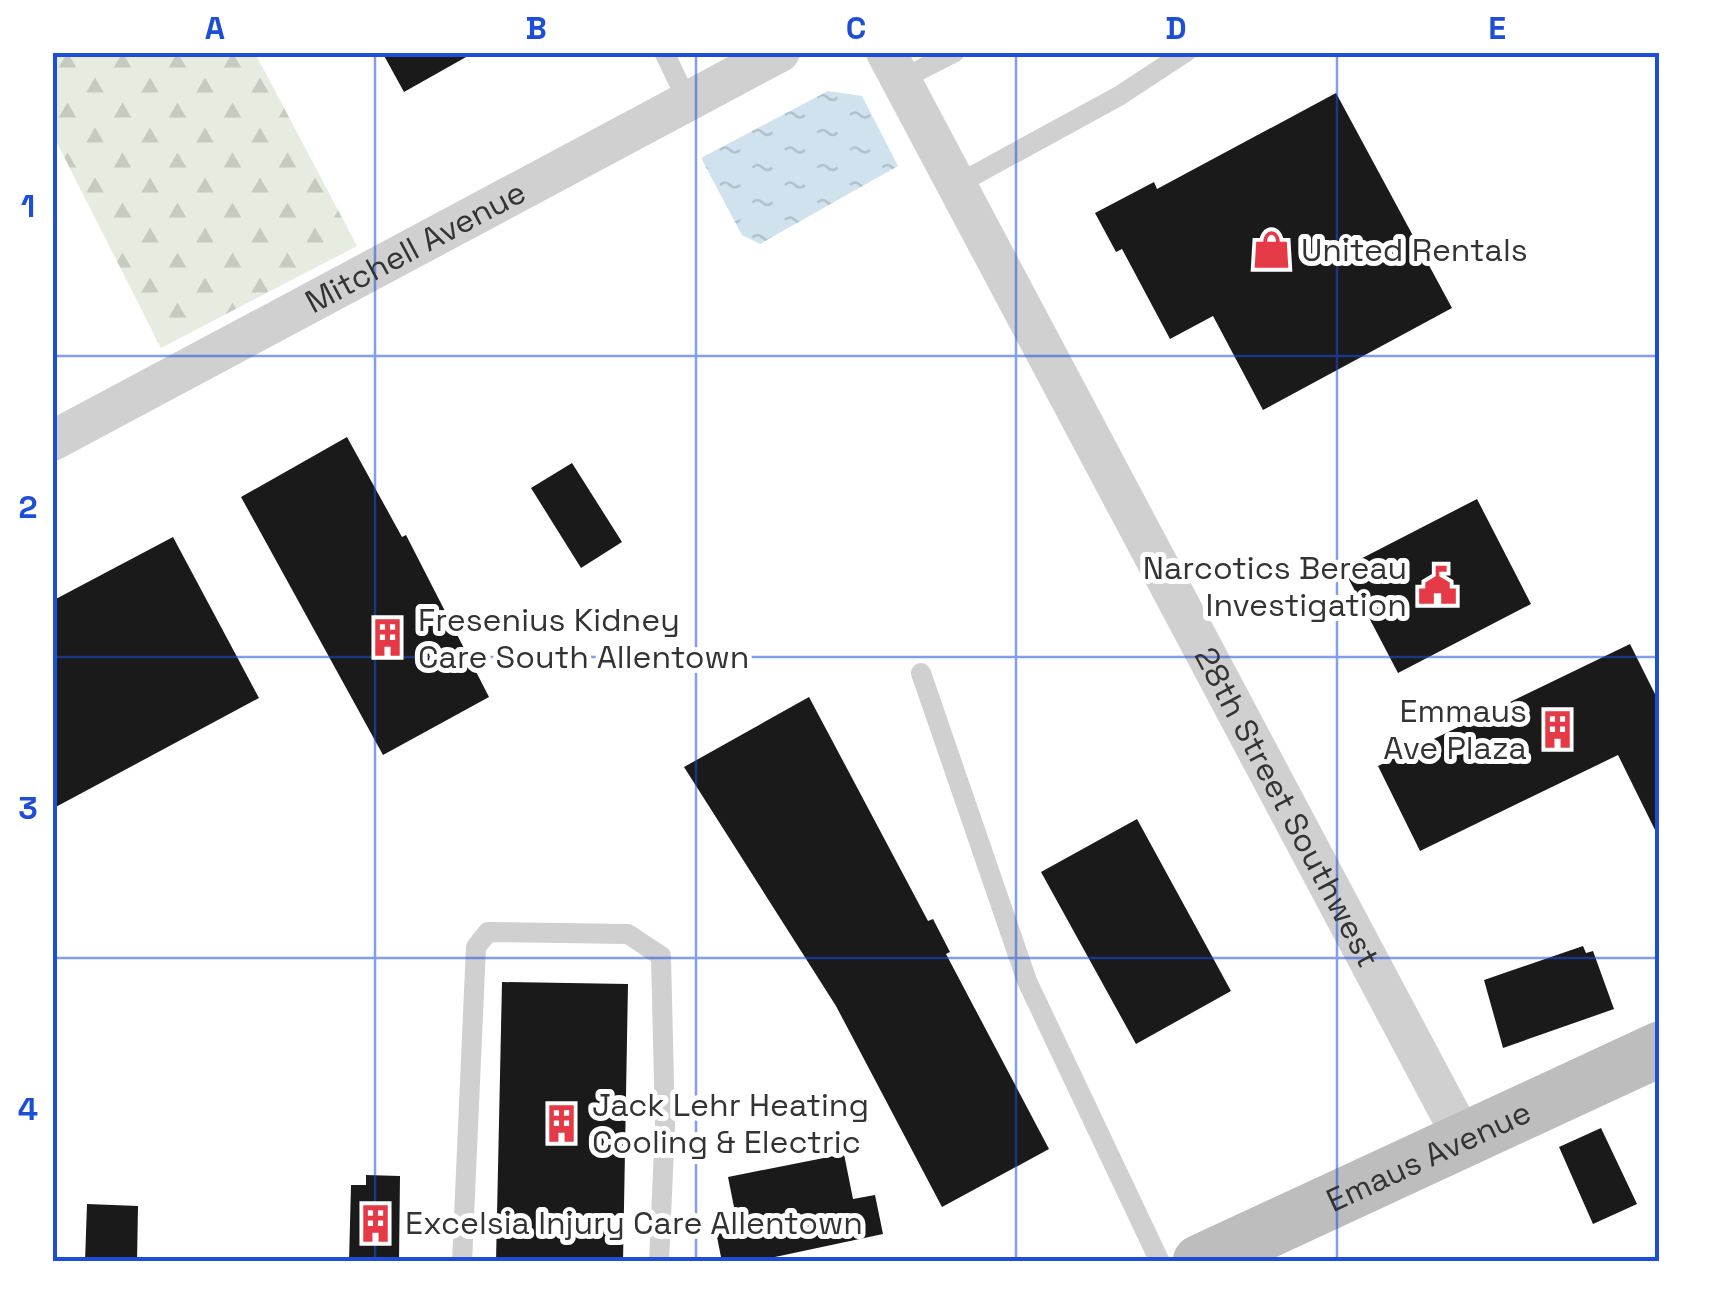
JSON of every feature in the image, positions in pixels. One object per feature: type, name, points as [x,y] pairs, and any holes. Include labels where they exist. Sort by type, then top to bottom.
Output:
[{"type":"main road","name":"Emaus Avenue","points":[[1194,1261],[1660,1049]]},
{"type":"street","name":"Mitchell Avenue","points":[[52,441],[780,52]]},
{"type":"street","name":"28th Street Southwest","points":[[893,66],[1464,1140]]},
{"type":"lane","points":[[664,52],[688,102]]},
{"type":"lane","points":[[893,66],[955,52]]},
{"type":"lane","points":[[956,185],[1119,96],[1186,52]]},
{"type":"lane","points":[[921,673],[1027,980],[1194,1261]]},
{"type":"lane","points":[[462,1262],[476,947],[488,932],[628,934],[661,956],[664,1126],[659,1262]]},
{"type":"green space","points":[[53,52],[255,53],[357,246],[161,348],[53,135]]},
{"type":"water","points":[[828,91],[862,96],[898,166],[760,244],[742,235],[701,158]]},
{"type":"building","points":[[382,52],[475,52],[404,92]]},
{"type":"building","name":"United Rentals","points":[[1336,93],[1452,308],[1263,410],[1213,316],[1170,339],[1122,249],[1116,252],[1095,213],[1154,182],[1157,189]]},
{"type":"building","name":"Fresenius Kidney Care South Allentown","points":[[347,437],[402,537],[406,535],[489,697],[383,755],[241,497]]},
{"type":"building","points":[[572,463],[622,542],[581,568],[531,488]]},
{"type":"building","name":"Narcotics Bereau Investigation","points":[[1477,499],[1531,604],[1398,673],[1343,568]]},
{"type":"building","points":[[173,537],[259,698],[52,809],[52,601]]},
{"type":"building","name":"Emmaus Ave Plaza","points":[[1630,644],[1660,704],[1660,840],[1618,755],[1420,851],[1378,766]]},
{"type":"building","points":[[809,697],[928,921],[933,919],[950,952],[946,954],[1049,1149],[942,1207],[836,1006],[684,767]]},
{"type":"building","points":[[1137,819],[1231,991],[1136,1044],[1041,872]]},
{"type":"building","points":[[1583,946],[1586,953],[1593,951],[1614,1009],[1503,1048],[1484,980]]},
{"type":"building","name":"Jack Lehr Heating Cooling & Electric","points":[[502,982],[628,984],[623,1262],[496,1262]]},
{"type":"building","points":[[1601,1128],[1637,1204],[1593,1224],[1559,1147]]},
{"type":"building","points":[[844,1154],[853,1199],[875,1195],[883,1234],[752,1262],[722,1262],[716,1232],[738,1227],[728,1177]]},
{"type":"building","name":"Excelsia Injury Care Allentown","points":[[366,1175],[400,1176],[399,1262],[349,1262],[351,1185],[366,1185]]},
{"type":"building","points":[[87,1204],[138,1206],[137,1262],[85,1262]]},
{"type":"place","name":"United Rentals","points":[[1271,250]]},
{"type":"place","name":"Narcotics Bereau Investigation","points":[[1437,586]]},
{"type":"place","name":"Fresenius Kidney Care South Allentown","points":[[388,638]]},
{"type":"place","name":"Emmaus Ave Plaza","points":[[1557,729]]},
{"type":"place","name":"Jack Lehr Heating Cooling & Electric","points":[[562,1123]]},
{"type":"place","name":"Excelsia Injury Care Allentown","points":[[375,1223]]}]
